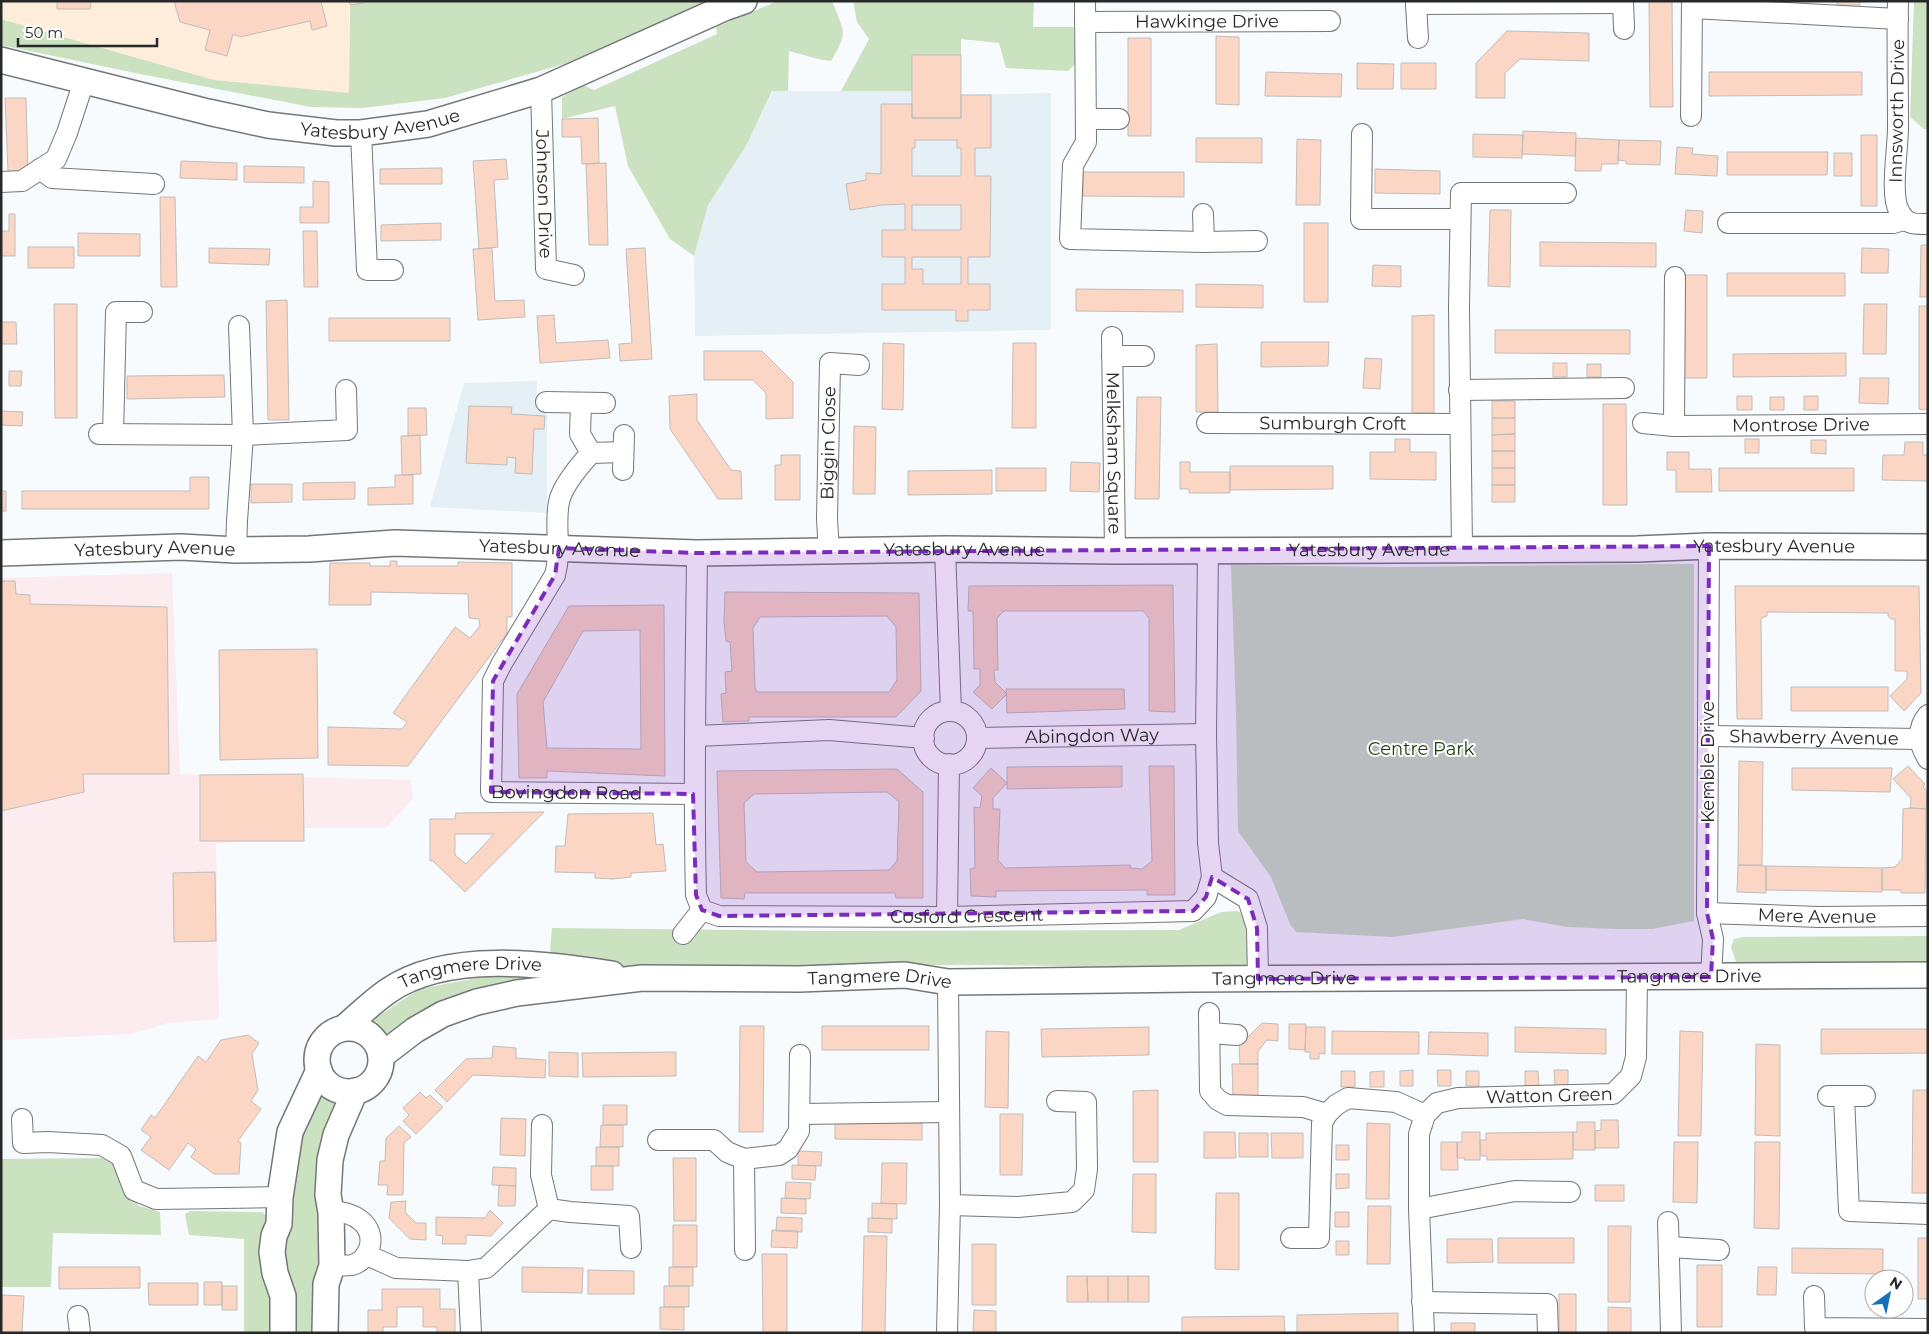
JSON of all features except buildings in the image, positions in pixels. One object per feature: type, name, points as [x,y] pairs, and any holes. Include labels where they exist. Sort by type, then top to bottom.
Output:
[{"type":"street","name":"Yatesbury Avenue","points":[[1,60],[208,112],[268,125],[336,133],[361,133],[428,124],[541,90],[724,8],[744,1]]},
{"type":"street","points":[[1085,1],[1086,142],[1073,165],[1070,239],[1204,242],[1257,241]]},
{"type":"street","points":[[1418,38],[1416,2],[1623,2],[1624,29]]},
{"type":"street","points":[[1691,116],[1692,5],[1898,10]]},
{"type":"street","name":"Innsworth Drive","points":[[1898,10],[1898,128],[1895,192],[1898,209],[1904,220]]},
{"type":"street","name":"Hawkinge Drive","points":[[1085,22],[1330,21]]},
{"type":"street","points":[[1,182],[22,181],[56,159],[67,133],[84,80]]},
{"type":"street","name":"Johnson Drive","points":[[541,90],[546,269],[574,275]]},
{"type":"street","points":[[1087,119],[1119,119]]},
{"type":"street","points":[[361,133],[368,270],[393,270]]},
{"type":"street","points":[[1362,134],[1361,219],[1460,220]]},
{"type":"street","points":[[40,169],[52,178],[154,184]]},
{"type":"street","points":[[1462,549],[1459,390],[1460,192],[1566,194]]},
{"type":"street","points":[[1203,214],[1204,242]]},
{"type":"street","points":[[1728,223],[1893,223],[1904,220],[1910,224],[1928,224]]},
{"type":"street","points":[[1674,426],[1675,277]]},
{"type":"street","points":[[142,312],[116,312],[106,434],[243,435],[347,430],[346,390]]},
{"type":"street","points":[[236,550],[236,521],[243,435],[240,326]]},
{"type":"street","name":"Melksham Square","points":[[1115,551],[1112,346],[1144,356]]},
{"type":"street","name":"Biggin Close","points":[[829,552],[827,518],[830,363],[859,365]]},
{"type":"street","points":[[1459,390],[1624,388]]},
{"type":"street","points":[[546,402],[605,403]]},
{"type":"street","points":[[581,403],[580,434],[591,452]]},
{"type":"street","name":"Sumburgh Croft","points":[[1207,423],[1460,424]]},
{"type":"street","name":"Montrose Drive","points":[[1643,423],[1674,426],[1928,424]]},
{"type":"street","points":[[591,452],[623,452]]},
{"type":"street","points":[[559,548],[559,501],[568,483],[591,452]]},
{"type":"street","name":"Yatesbury Avenue","points":[[1,553],[181,546],[236,550],[395,543],[696,553],[945,549],[1115,551],[1928,546]]},
{"type":"street","name":"Kemble Drive","points":[[1709,546],[1707,913],[1713,939],[1711,977]]},
{"type":"street","name":"Bovingdon Road","points":[[559,548],[555,575],[502,663],[494,681],[491,792],[694,794]]},
{"type":"street","points":[[945,549],[951,711]]},
{"type":"street","name":"Cosford Crescent","points":[[702,910],[719,916],[947,917],[1193,912],[1206,897],[1212,877],[1208,843],[1206,734],[1208,550]]},
{"type":"street","points":[[683,934],[702,910],[696,895],[694,794],[696,736],[696,553]]},
{"type":"street","points":[[951,711],[959,712],[966,716],[976,729],[977,738],[976,746],[966,760],[949,764],[934,759],[929,753],[924,738],[929,722],[942,712],[951,711]]},
{"type":"street","points":[[1928,715],[1920,728],[1922,749],[1928,759]]},
{"type":"street","points":[[696,736],[830,730],[924,738]]},
{"type":"street","name":"Abingdon Way","points":[[977,738],[1206,734]]},
{"type":"street","name":"Shawberry Avenue","points":[[1709,736],[1920,739]]},
{"type":"street","points":[[947,917],[949,764]]},
{"type":"street","points":[[1212,877],[1248,899],[1257,928],[1258,979]]},
{"type":"street","name":"Mere Avenue","points":[[1707,913],[1819,917],[1928,916]]},
{"type":"street","name":"Tangmere Drive","points":[[344,1028],[388,991],[428,973],[456,966],[482,963],[559,966],[642,978]]},
{"type":"street","name":"Tangmere Drive","points":[[381,1056],[415,1030],[436,1018],[476,1002],[517,993],[642,978],[799,979],[905,975],[948,982],[1928,975]]},
{"type":"street","name":"Watton Green","points":[[1425,1115],[1437,1103],[1458,1098],[1613,1094],[1631,1076],[1636,1057],[1637,977]]},
{"type":"street","points":[[947,1333],[950,1206],[948,982]]},
{"type":"street","points":[[1209,1013],[1210,1091],[1218,1100],[1227,1106],[1303,1106],[1327,1114]]},
{"type":"street","points":[[283,1333],[283,1296],[275,1273],[272,1252],[274,1236],[279,1224],[280,1197],[290,1132],[319,1070],[318,1052],[328,1036],[344,1028],[354,1028],[368,1035],[378,1046],[381,1066],[378,1075],[372,1083],[355,1092],[337,1090],[330,1085],[319,1070]]},
{"type":"street","points":[[1210,1034],[1237,1035]]},
{"type":"street","points":[[658,1140],[714,1140],[727,1152],[744,1159],[779,1155],[788,1148],[799,1131],[800,1055]]},
{"type":"street","points":[[325,1333],[326,1284],[332,1266],[331,1212],[328,1195],[330,1160],[336,1135],[355,1092]]},
{"type":"street","points":[[1865,1096],[1836,1096],[1849,1211],[1928,1214]]},
{"type":"street","points":[[1291,1238],[1319,1238],[1322,1123],[1327,1114],[1336,1105],[1348,1098],[1396,1102],[1425,1115],[1418,1134],[1418,1209],[1424,1333]]},
{"type":"street","points":[[950,1206],[1018,1206],[1072,1202],[1084,1190],[1087,1169],[1086,1102],[1057,1101]]},
{"type":"street","points":[[800,1114],[949,1112]]},
{"type":"street","points":[[22,1118],[23,1143],[48,1142],[102,1145],[121,1156],[134,1190],[156,1199],[280,1197]]},
{"type":"street","points":[[542,1125],[541,1175],[549,1209]]},
{"type":"street","points":[[744,1159],[745,1250]]},
{"type":"street","points":[[1418,1209],[1515,1191],[1570,1192]]},
{"type":"street","points":[[366,1254],[396,1268],[468,1271],[486,1268],[549,1209],[629,1216],[631,1248]]},
{"type":"street","points":[[331,1212],[355,1216],[366,1225],[370,1232],[371,1241],[366,1254],[358,1262],[352,1265],[332,1266]]},
{"type":"street","points":[[1668,1222],[1671,1333]]},
{"type":"street","points":[[1669,1247],[1719,1250]]},
{"type":"street","points":[[468,1271],[471,1333]]},
{"type":"street","points":[[1814,1296],[1815,1328],[1928,1329]]},
{"type":"street","points":[[1422,1302],[1546,1304],[1548,1333]]},
{"type":"highlighted area","points":[[1709,546],[1707,913],[1713,939],[1711,977],[1258,979],[1257,928],[1248,899],[1212,877],[1206,897],[1193,911],[719,916],[702,910],[696,895],[693,794],[491,792],[493,681],[555,575],[559,548],[697,553]]},
{"type":"shaded area","points":[[1,1],[349,1],[349,93],[214,80],[1,19]]},
{"type":"shaded area","points":[[773,91],[912,91],[912,117],[961,95],[1051,93],[1051,330],[695,336],[694,256],[708,205],[746,146]]},
{"type":"shaded area","points":[[537,381],[537,410],[547,412],[547,513],[430,507],[464,383]]},
{"type":"shaded area","points":[[172,573],[180,774],[411,780],[413,799],[386,828],[304,828],[304,841],[216,843],[219,1019],[168,1023],[132,1034],[1,1040],[1,578]]},
{"type":"green space","points":[[364,1],[710,1],[596,55],[445,98],[363,108],[311,107],[1,45],[1,19],[214,80],[349,93],[350,5],[363,3]]},
{"type":"green space","points":[[778,1],[832,1],[842,26],[842,37],[831,61],[789,51],[788,91],[772,91],[746,146],[708,205],[694,256],[670,239],[628,166],[615,106],[562,119],[562,97],[583,85],[594,90],[717,34],[716,27]]},
{"type":"green space","points":[[853,1],[1034,1],[1033,27],[1074,27],[1075,64],[1068,71],[1006,68],[999,43],[961,39],[961,55],[912,55],[912,91],[841,91],[869,39],[857,22]]},
{"type":"green space","points":[[1914,1],[1928,1],[1928,129],[1924,129],[1910,117]]},
{"type":"green space","name":"Centre Park","points":[[1694,564],[1694,921],[1652,929],[1616,929],[1567,927],[1523,919],[1392,937],[1296,932],[1290,924],[1271,877],[1238,831],[1231,565],[1389,567]]},
{"type":"green space","points":[[1238,911],[1249,920],[1248,963],[1240,969],[926,965],[888,969],[792,970],[792,966],[757,965],[756,970],[663,970],[563,960],[550,951],[552,928],[821,931],[1179,930],[1221,912]]},
{"type":"green space","points":[[1928,936],[1928,964],[1737,965],[1731,947],[1734,939],[1744,937]]},
{"type":"green space","points":[[530,975],[519,987],[385,1047],[369,1026],[377,1017],[419,989],[487,976]]},
{"type":"green space","points":[[320,1091],[344,1106],[321,1333],[292,1333],[284,1244],[289,1236],[298,1143]]},
{"type":"green space","points":[[102,1158],[116,1164],[130,1196],[139,1206],[160,1212],[161,1235],[53,1233],[51,1287],[1,1287],[1,1159]]},
{"type":"green space","points":[[190,1211],[262,1212],[271,1220],[268,1238],[271,1333],[244,1333],[244,1239],[189,1235],[185,1214]]}]
